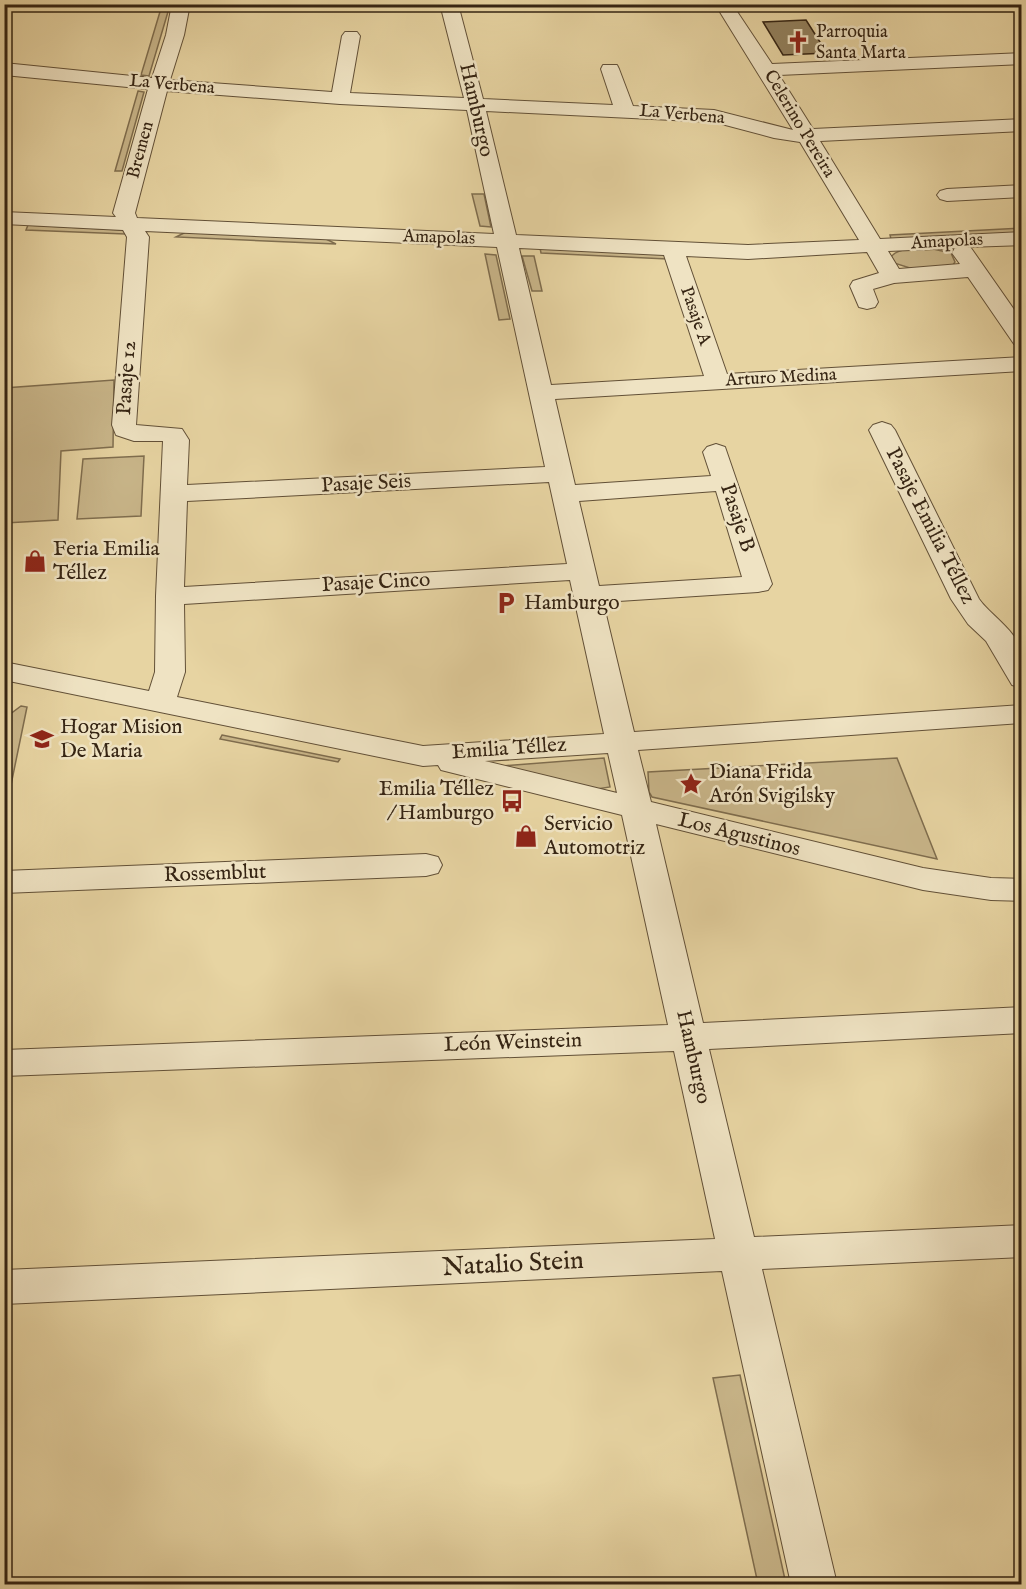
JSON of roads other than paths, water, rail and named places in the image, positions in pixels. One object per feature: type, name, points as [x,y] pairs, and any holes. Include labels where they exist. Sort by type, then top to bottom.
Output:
[{"type":"street","name":"Bremen","points":[[131,225],[124,213],[175,35],[181,4]]},
{"type":"street","name":"Hamburgo","points":[[449,4],[475,105],[814,1584]]},
{"type":"street","name":"Celerino Pereira","points":[[723,4],[873,246]]},
{"type":"street","points":[[340,98],[351,36]]},
{"type":"street","points":[[766,70],[1022,58]]},
{"type":"street","name":"La Verbena","points":[[4,69],[159,85],[340,98],[714,116],[778,134],[806,136],[1022,125]]},
{"type":"street","points":[[610,69],[625,111]]},
{"type":"street","points":[[947,195],[1021,192]]},
{"type":"street","name":"Amapolas","points":[[4,218],[748,252],[1022,238]]},
{"type":"street","name":"Pasaje 12","points":[[131,225],[138,237],[125,430],[134,433],[173,434],[176,440],[170,596],[170,672],[161,702]]},
{"type":"street","points":[[954,241],[1022,339]]},
{"type":"street","name":"Amapolas","points":[[873,246],[892,276]]},
{"type":"street","name":"Pasaje A","points":[[673,249],[718,382]]},
{"type":"street","name":"Amapolas","points":[[867,302],[861,286],[892,276],[975,270]]},
{"type":"street","name":"Arturo Medina","points":[[540,393],[1022,364]]},
{"type":"street","name":"Pasaje Emilia Téllez","points":[[882,430],[965,599],[978,618],[998,636],[1022,679]]},
{"type":"street","name":"Pasaje B","points":[[716,452],[758,584]]},
{"type":"street","name":"Pasaje Seis","points":[[174,494],[561,484],[726,483]]},
{"type":"street","name":"Pasaje Cinco","points":[[170,596],[584,583],[758,584]]},
{"type":"street","name":"Emilia Téllez","points":[[6,675],[161,702],[423,756],[1022,714]]},
{"type":"street","name":"Los Agustinos","points":[[423,756],[923,879],[991,889],[1022,890]]},
{"type":"street","name":"Rossemblut","points":[[4,882],[426,865]]},
{"type":"street","name":"León Weinstein","points":[[4,1063],[688,1036],[1022,1020]]},
{"type":"street","name":"Natalio Stein","points":[[4,1287],[1022,1241]]},
{"type":"place","name":"Parroquia Santa Marta","points":[[798,42]]},
{"type":"place","name":"Feria Emilia Téllez","points":[[35,561]]},
{"type":"place","name":"Hamburgo","points":[[506,603]]},
{"type":"place","name":"Hogar Mision De Maria","points":[[42,739]]},
{"type":"place","name":"Diana Frida Arón Svigilsky","points":[[691,784]]},
{"type":"place","name":"Emilia Téllez / Hamburgo","points":[[512,801]]},
{"type":"place","name":"Servicio Automotriz","points":[[526,836]]}]
